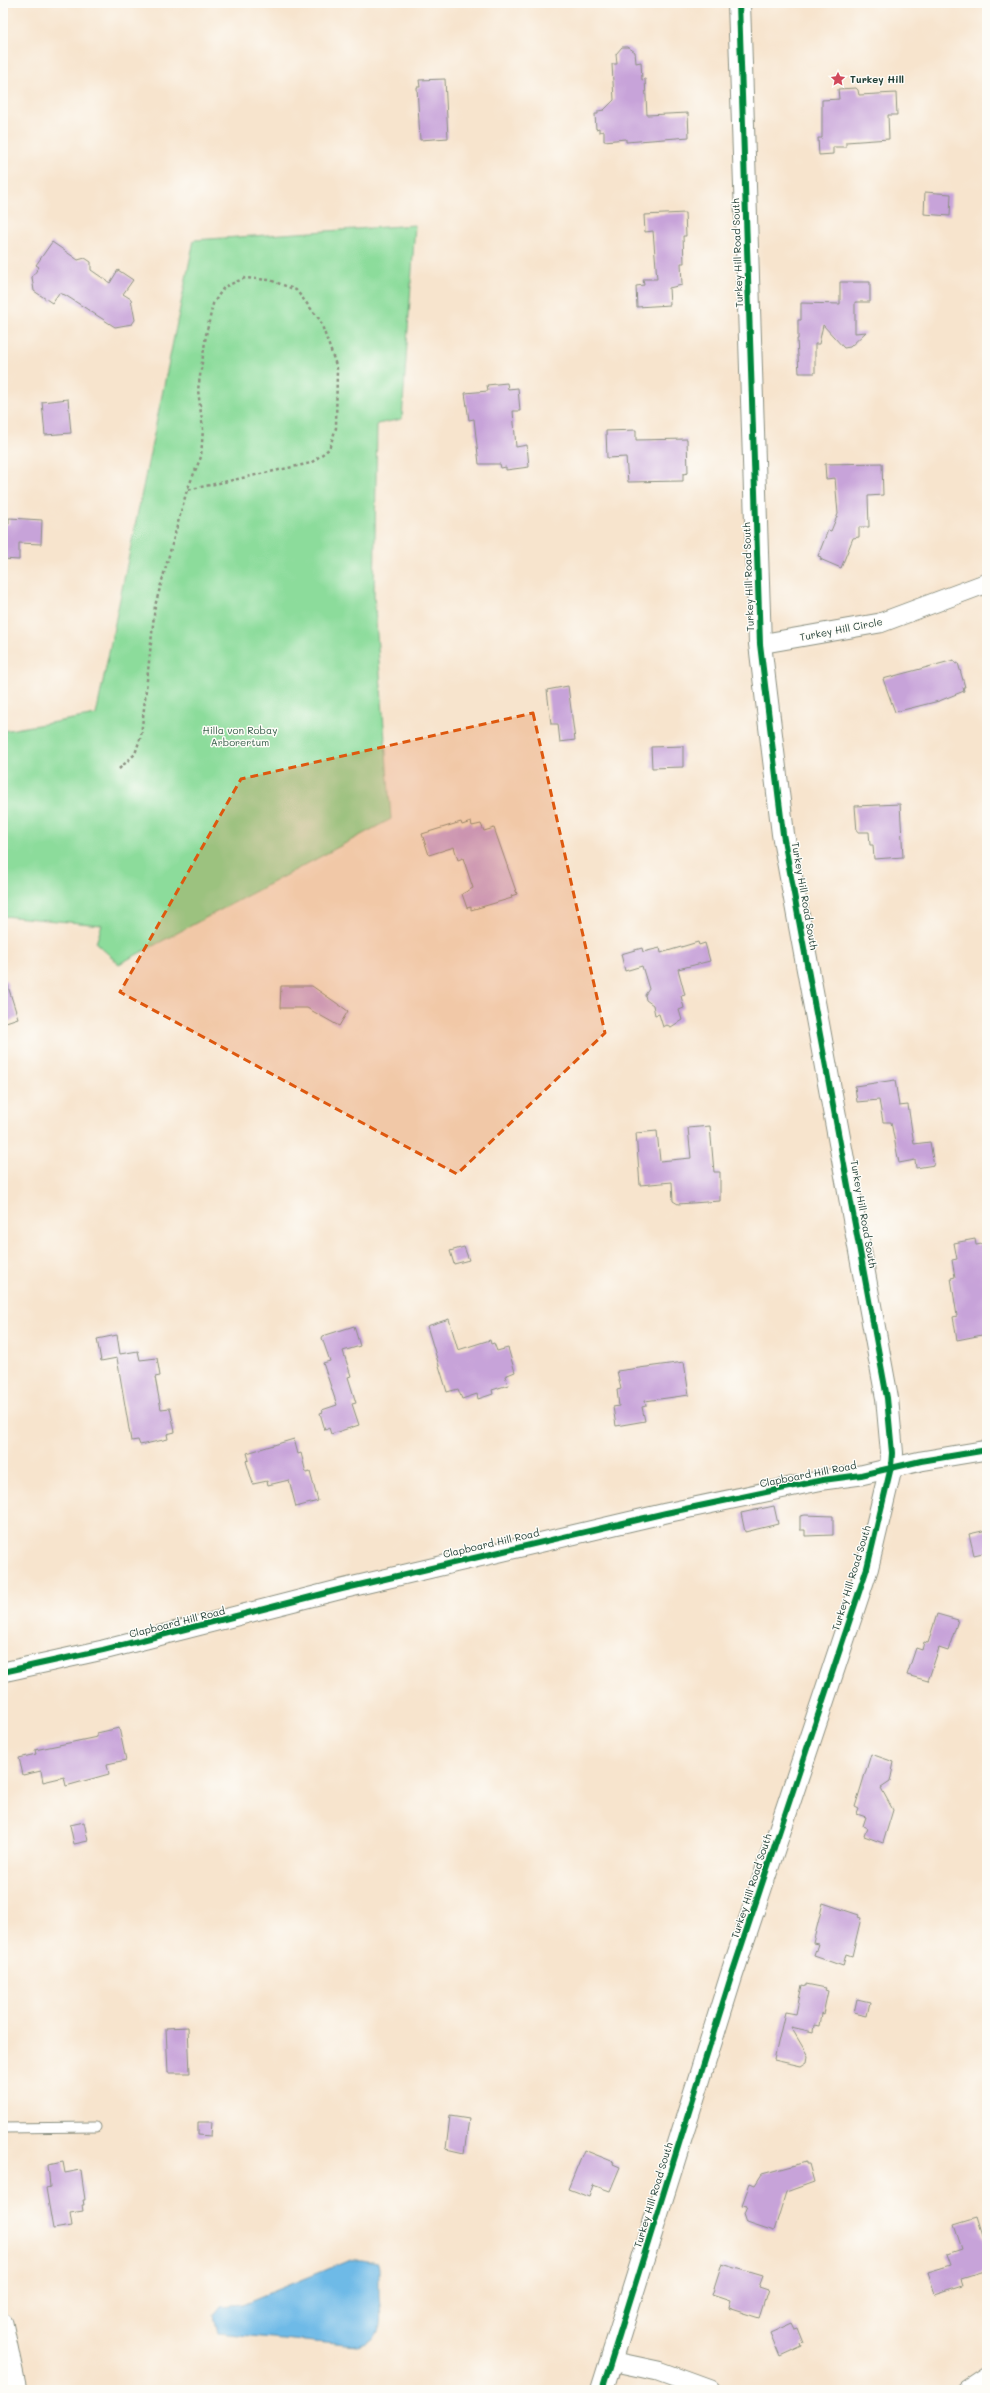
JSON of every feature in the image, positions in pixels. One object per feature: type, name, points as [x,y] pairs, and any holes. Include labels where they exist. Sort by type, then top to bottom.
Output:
[{"type":"street","name":"Turkey Hill Road South","points":[[602,2390],[731,1977],[867,1568],[891,1467],[892,1453],[887,1398],[784,834],[760,644],[739,3]]},
{"type":"street","name":"Turkey Hill Circle","points":[[760,644],[880,623],[987,583]]},
{"type":"street","name":"Clapboard Hill Road","points":[[3,1672],[188,1630],[521,1546],[681,1510],[891,1467],[987,1450]]},
{"type":"street","points":[[3,2323],[17,2390]]},
{"type":"street","points":[[611,2361],[658,2371],[710,2390]]},
{"type":"street","points":[[966,2390],[987,2376]]},
{"type":"lane","points":[[3,2128],[96,2127]]},
{"type":"path","points":[[120,769],[135,754],[142,736],[155,606],[187,490],[201,457],[204,429],[198,390],[206,335],[213,304],[224,287],[245,278],[270,280],[296,290],[320,320],[337,368],[336,428],[329,450],[311,463],[187,490]]},
{"type":"highlighted area","points":[[533,713],[605,1033],[457,1174],[120,992],[241,779]]},
{"type":"green space","name":"Hilla von Robay Arborertum","points":[[415,225],[402,419],[377,424],[374,595],[391,819],[119,964],[96,943],[102,925],[3,916],[3,731],[96,715],[194,240]]},
{"type":"water","points":[[350,2260],[362,2260],[378,2263],[379,2268],[380,2327],[373,2339],[366,2343],[357,2346],[218,2333],[214,2315],[221,2306],[243,2304]]},
{"type":"building","points":[[622,47],[628,47],[635,52],[636,63],[641,62],[642,80],[645,79],[647,115],[688,113],[689,137],[626,142],[626,139],[604,141],[604,131],[599,132],[599,128],[596,129],[595,114],[598,114],[598,111],[604,110],[614,100],[612,64],[617,64],[616,54]]},
{"type":"building","points":[[445,79],[448,138],[420,140],[417,87],[420,87],[419,80]]},
{"type":"building","points":[[856,88],[859,95],[896,93],[897,115],[888,115],[889,139],[846,142],[846,147],[833,147],[833,154],[819,155],[818,138],[822,138],[822,100],[839,99],[838,89]]},
{"type":"building","points":[[925,192],[951,194],[950,216],[924,214]]},
{"type":"building","points":[[685,213],[686,236],[683,236],[684,263],[681,263],[682,285],[669,288],[670,305],[637,307],[636,286],[644,285],[643,279],[657,279],[653,231],[645,232],[644,215]]},
{"type":"building","points":[[52,242],[78,260],[85,258],[91,262],[91,270],[110,283],[118,270],[133,280],[123,294],[131,299],[135,320],[132,324],[115,327],[65,295],[59,293],[52,303],[34,291],[32,277],[39,267],[36,265]]},
{"type":"building","points":[[840,282],[870,282],[870,302],[855,302],[855,333],[866,332],[850,347],[844,348],[823,325],[819,344],[815,344],[815,373],[799,373],[797,339],[798,320],[801,320],[801,303],[840,304]]},
{"type":"building","points":[[507,383],[508,389],[518,388],[520,411],[513,411],[516,447],[527,445],[529,467],[506,470],[506,467],[501,468],[500,464],[479,464],[474,419],[469,420],[465,393],[488,391],[487,385]]},
{"type":"building","points":[[68,399],[71,433],[45,435],[42,402]]},
{"type":"building","points":[[636,430],[636,440],[687,439],[688,473],[683,474],[683,481],[628,482],[626,457],[607,458],[606,431]]},
{"type":"building","points":[[882,463],[883,495],[868,496],[869,527],[859,527],[859,537],[853,538],[841,568],[820,559],[821,557],[818,556],[828,530],[831,531],[838,514],[835,478],[826,479],[825,464]]},
{"type":"building","points":[[9,518],[42,520],[41,544],[19,543],[19,560],[3,559],[3,524],[9,524]]},
{"type":"building","points":[[954,660],[956,664],[958,663],[965,687],[963,687],[964,691],[939,701],[895,712],[883,679]]},
{"type":"building","points":[[568,686],[575,740],[560,742],[558,724],[551,724],[547,690]]},
{"type":"building","points":[[683,746],[683,767],[652,768],[651,747]]},
{"type":"building","points":[[900,804],[903,857],[874,859],[873,845],[870,845],[869,832],[857,832],[855,806]]},
{"type":"building","points":[[461,822],[462,825],[471,822],[472,826],[481,824],[484,831],[494,828],[517,894],[511,896],[512,898],[471,910],[471,907],[467,908],[462,894],[473,888],[463,858],[458,860],[454,847],[429,855],[422,834]]},
{"type":"building","points":[[698,942],[699,945],[705,943],[710,961],[678,969],[685,995],[681,996],[684,1008],[679,1010],[682,1020],[671,1027],[667,1025],[663,1027],[659,1014],[655,1015],[653,1005],[646,1000],[645,995],[649,989],[642,966],[625,971],[621,954],[642,948],[643,952],[660,948],[661,953]]},
{"type":"building","points":[[6,980],[18,1018],[3,1023],[3,981]]},
{"type":"building","points":[[281,986],[312,986],[348,1011],[339,1026],[307,1008],[280,1008]]},
{"type":"building","points":[[895,1080],[899,1106],[908,1105],[914,1144],[930,1142],[934,1165],[916,1168],[915,1160],[899,1163],[891,1122],[883,1122],[879,1100],[857,1102],[855,1086]]},
{"type":"building","points":[[710,1126],[714,1172],[720,1172],[720,1201],[678,1204],[673,1201],[672,1182],[640,1185],[636,1133],[657,1131],[660,1161],[691,1158],[688,1128]]},
{"type":"building","points":[[975,1239],[976,1245],[987,1243],[987,1334],[957,1340],[953,1317],[957,1316],[951,1278],[955,1277],[952,1260],[957,1259],[954,1243]]},
{"type":"building","points":[[464,1247],[469,1260],[454,1264],[450,1251]]},
{"type":"building","points":[[449,1319],[458,1350],[490,1340],[491,1344],[494,1343],[497,1351],[508,1348],[515,1372],[505,1376],[508,1385],[492,1390],[493,1394],[478,1399],[477,1394],[462,1399],[458,1389],[447,1392],[427,1326]]},
{"type":"building","points":[[354,1326],[360,1346],[343,1351],[351,1376],[348,1377],[356,1403],[352,1404],[359,1425],[331,1434],[329,1428],[325,1430],[320,1413],[323,1412],[322,1410],[337,1405],[323,1363],[330,1361],[322,1338],[323,1336]]},
{"type":"building","points":[[117,1335],[120,1354],[138,1351],[140,1360],[157,1358],[160,1376],[155,1377],[161,1409],[170,1408],[175,1432],[167,1434],[168,1439],[140,1445],[138,1440],[131,1441],[117,1358],[101,1361],[97,1339]]},
{"type":"building","points":[[684,1362],[689,1395],[645,1401],[646,1406],[642,1407],[645,1421],[616,1426],[613,1407],[619,1406],[617,1390],[621,1389],[617,1371]]},
{"type":"building","points":[[294,1439],[298,1454],[301,1453],[306,1473],[310,1472],[318,1501],[296,1507],[289,1480],[268,1485],[267,1481],[253,1484],[246,1461],[249,1460],[247,1453]]},
{"type":"building","points":[[774,1506],[778,1524],[745,1532],[741,1513]]},
{"type":"building","points":[[800,1516],[833,1516],[833,1535],[805,1536],[805,1530],[800,1530]]},
{"type":"building","points":[[987,1530],[987,1552],[974,1555],[969,1534]]},
{"type":"building","points":[[937,1614],[958,1620],[948,1651],[939,1648],[928,1681],[907,1675],[916,1648],[922,1650],[924,1642],[928,1643]]},
{"type":"building","points":[[119,1728],[126,1760],[107,1764],[109,1774],[66,1786],[64,1777],[43,1782],[41,1771],[23,1775],[19,1758],[36,1754],[35,1750],[97,1737],[97,1733]]},
{"type":"building","points":[[871,1754],[894,1762],[890,1782],[881,1788],[893,1810],[883,1843],[864,1836],[867,1828],[863,1826],[866,1817],[857,1814],[859,1809],[855,1807]]},
{"type":"building","points":[[84,1822],[88,1841],[74,1844],[70,1825]]},
{"type":"building","points":[[823,1903],[859,1915],[858,1917],[861,1918],[852,1956],[846,1954],[843,1966],[814,1956],[818,1944],[813,1943]]},
{"type":"building","points":[[806,1984],[826,1988],[825,1990],[828,1991],[823,2014],[821,2013],[819,2026],[814,2025],[813,2032],[791,2027],[808,2056],[807,2062],[801,2066],[774,2060],[785,2012],[796,2014],[802,1985],[806,1986]]},
{"type":"building","points":[[857,1999],[870,2002],[867,2016],[854,2013]]},
{"type":"building","points":[[188,2027],[190,2073],[168,2073],[166,2028]]},
{"type":"building","points":[[450,2116],[469,2119],[464,2153],[446,2149]]},
{"type":"building","points":[[198,2122],[212,2122],[211,2136],[198,2135]]},
{"type":"building","points":[[584,2150],[614,2162],[613,2164],[620,2167],[610,2191],[593,2185],[589,2197],[568,2189]]},
{"type":"building","points":[[63,2162],[65,2173],[81,2170],[85,2200],[83,2200],[84,2205],[82,2205],[83,2211],[70,2213],[72,2226],[53,2229],[46,2188],[50,2187],[48,2165]]},
{"type":"building","points":[[806,2162],[806,2164],[809,2164],[814,2182],[786,2192],[774,2231],[747,2222],[744,2213],[747,2206],[742,2205],[750,2183],[755,2185],[762,2174]]},
{"type":"building","points":[[977,2218],[987,2250],[987,2271],[961,2279],[963,2285],[935,2294],[928,2272],[951,2265],[947,2254],[962,2249],[954,2225]]},
{"type":"building","points":[[722,2264],[763,2276],[759,2287],[768,2290],[759,2318],[728,2308],[730,2301],[712,2295]]},
{"type":"building","points":[[792,2323],[795,2329],[798,2328],[804,2343],[801,2344],[802,2347],[780,2357],[770,2333]]},
{"type":"cycle path","points":[[602,2390],[731,1977],[867,1568],[891,1467],[892,1453],[887,1398],[783,834],[760,644],[739,3]]},
{"type":"cycle path","points":[[3,1672],[103,1650],[342,1589],[666,1513],[823,1480],[861,1475],[921,1461],[987,1450]]},
{"type":"place","name":"Turkey Hill","points":[[838,79]]}]
